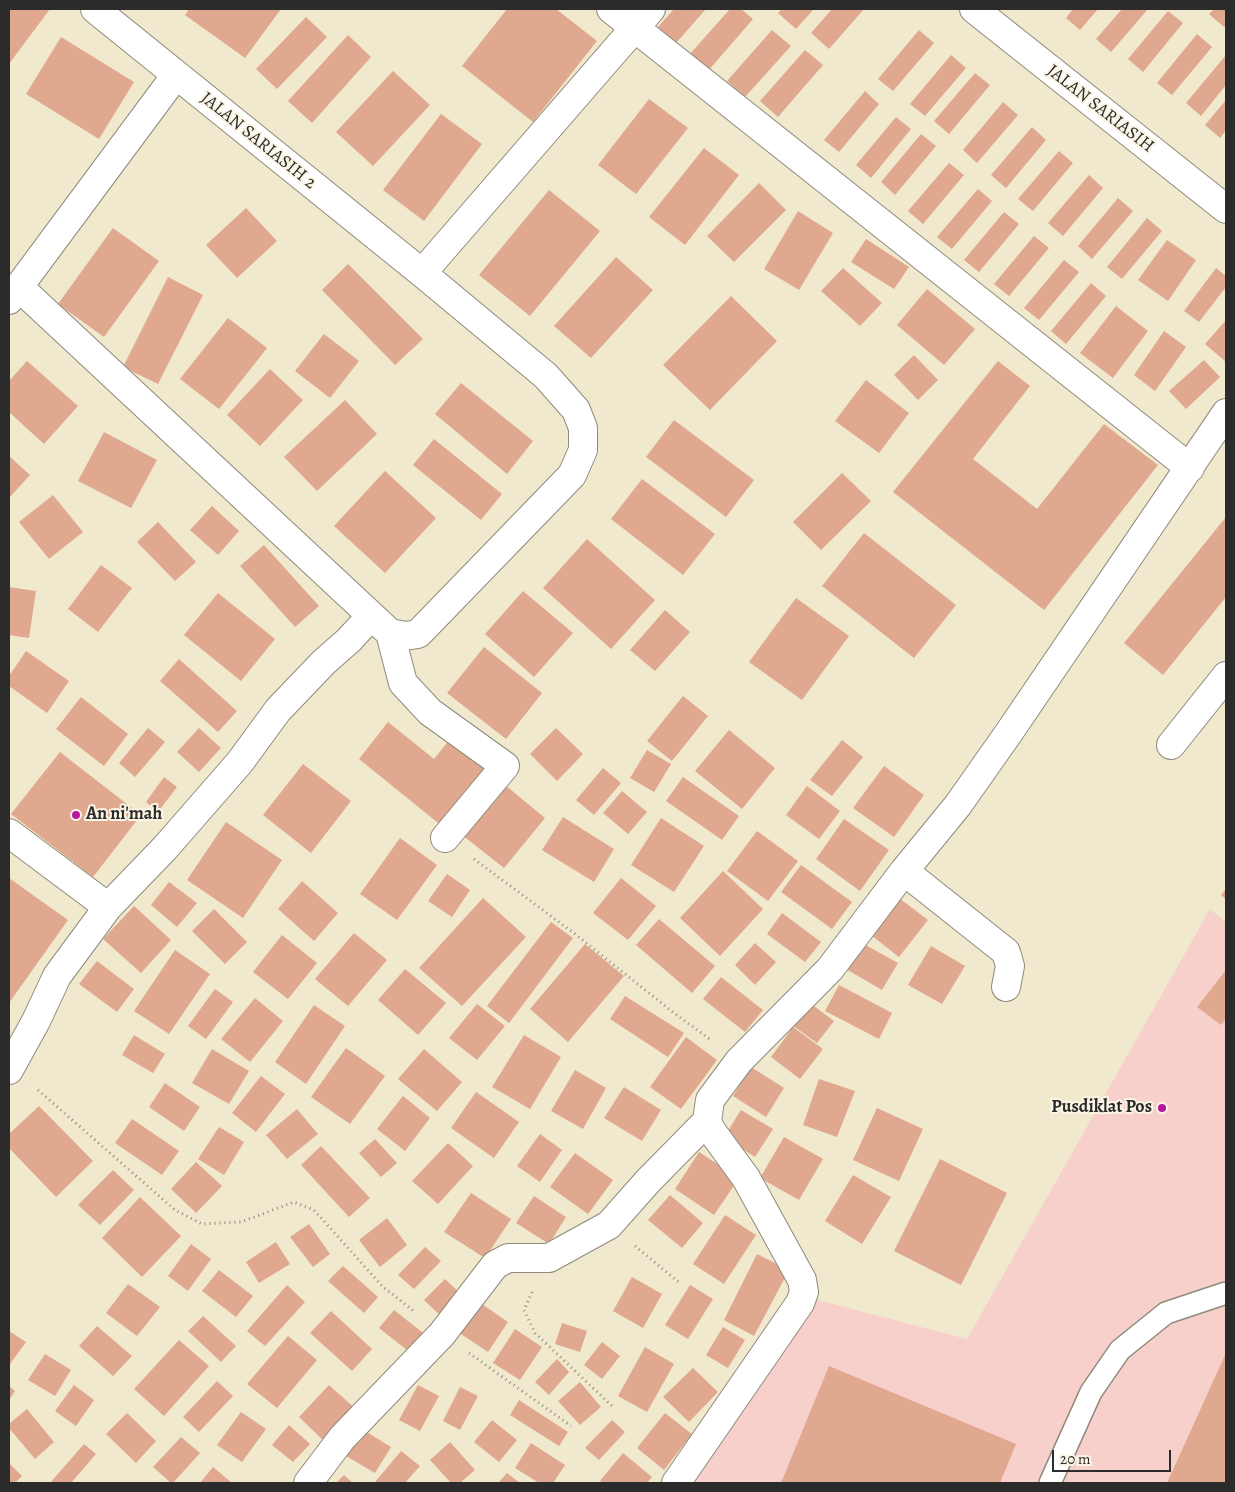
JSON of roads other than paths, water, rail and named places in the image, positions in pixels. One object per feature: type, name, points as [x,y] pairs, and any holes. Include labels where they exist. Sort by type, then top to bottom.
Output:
[{"type":"street","name":"JALAN SARIASIH 2","points":[[96,9],[546,376],[576,410],[583,428],[583,450],[572,475],[418,634],[405,636],[380,625]]},
{"type":"street","points":[[611,9],[643,18],[1190,468]]},
{"type":"street","name":"JALAN SARIASIH","points":[[974,9],[1226,209]]},
{"type":"street","points":[[422,273],[643,18]]},
{"type":"street","points":[[176,75],[14,294],[380,625],[402,683],[430,712],[505,766],[445,838]]},
{"type":"street","points":[[676,1483],[800,1303],[804,1292],[802,1280],[746,1178],[711,1130],[707,1121],[710,1100],[740,1061],[830,969],[904,871],[952,813],[1226,413]]},
{"type":"street","points":[[10,1068],[36,1021],[57,976],[108,907],[165,848],[240,762],[278,710],[324,662],[349,640],[380,625]]},
{"type":"street","points":[[1171,745],[1226,676]]},
{"type":"street","points":[[9,833],[108,907]]},
{"type":"street","points":[[904,871],[1006,952],[1010,966],[1006,987]]},
{"type":"street","points":[[308,1483],[342,1438],[442,1334],[494,1265],[508,1258],[549,1258],[609,1225],[648,1181],[707,1121]]},
{"type":"lane","points":[[1050,1483],[1091,1392],[1120,1350],[1166,1313],[1226,1293]]},
{"type":"place","name":"An ni'mah","points":[[76,815]]},
{"type":"place","name":"Pusdiklat Pos","points":[[1162,1108]]}]
